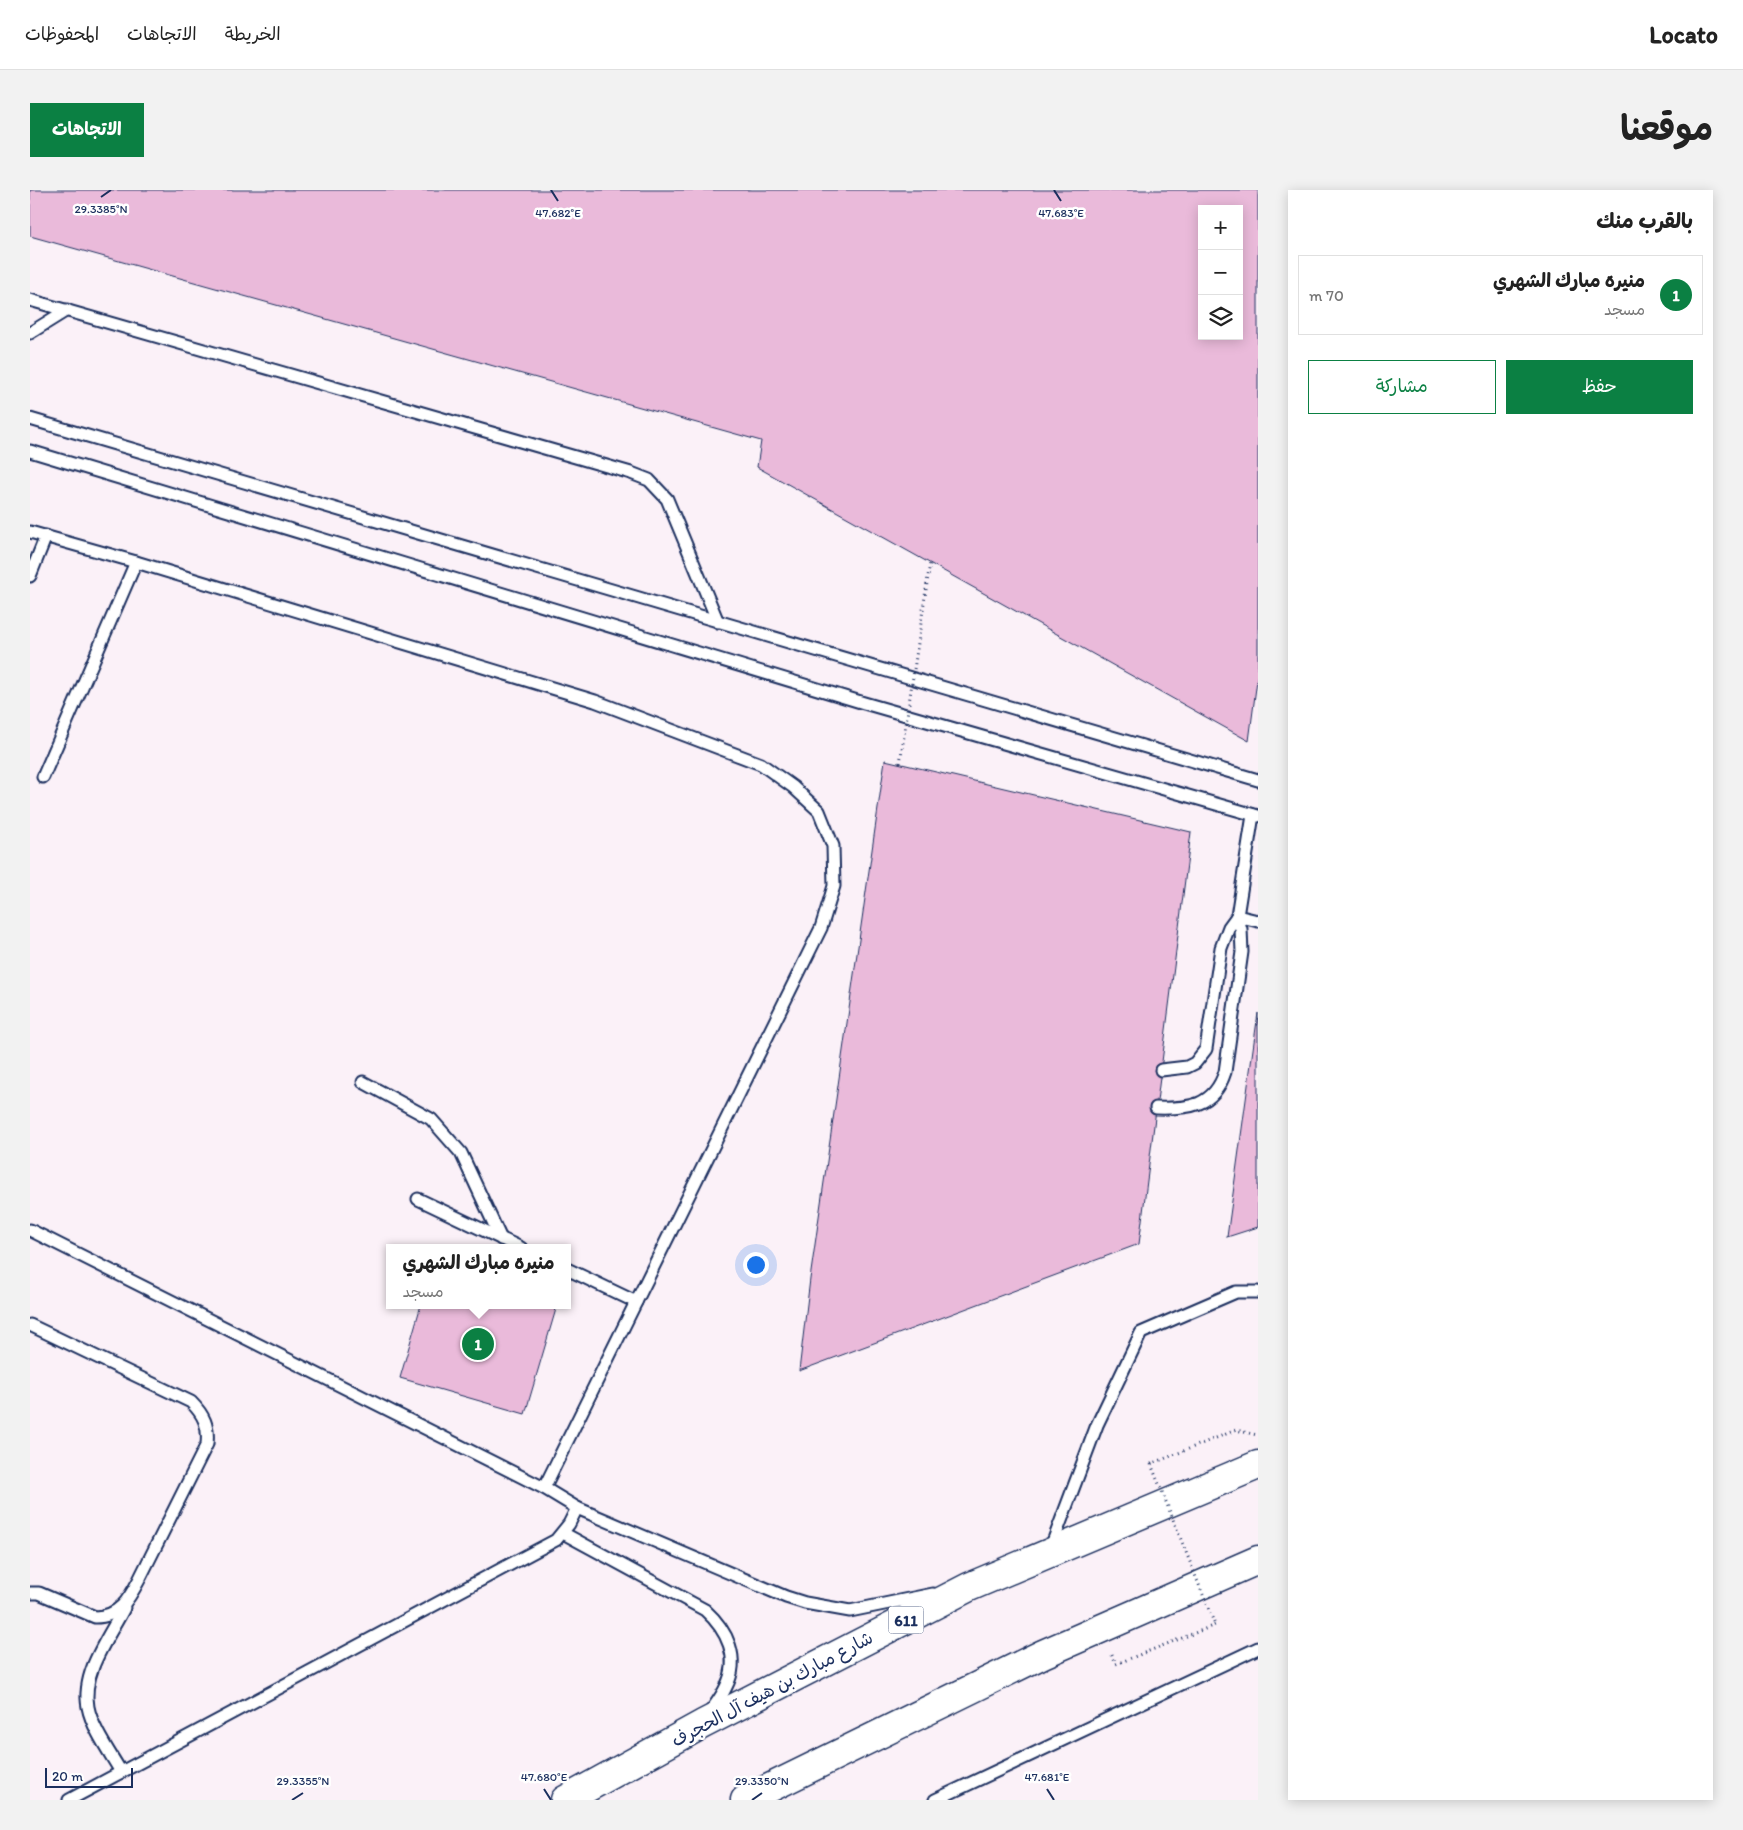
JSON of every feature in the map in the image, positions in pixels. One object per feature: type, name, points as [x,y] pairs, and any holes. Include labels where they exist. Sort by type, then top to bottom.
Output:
[{"type":"main road","name":"شارع مبارك بن هيف آل الحجرف","points":[[565,1800],[703,1724],[969,1587],[1252,1472]]},
{"type":"main road","points":[[745,1800],[1043,1654],[1258,1560]]},
{"type":"lane","points":[[30,300],[631,473],[649,480],[667,499],[718,622]]},
{"type":"lane","points":[[30,333],[67,310]]},
{"type":"lane","points":[[30,419],[1258,780]]},
{"type":"lane","points":[[30,451],[864,703],[1256,815],[1238,916],[1241,929],[1242,952],[1223,1081],[1212,1095],[1197,1105],[1175,1109],[1156,1108]]},
{"type":"lane","points":[[30,532],[136,562],[595,702],[761,764],[793,787],[820,811],[833,846],[834,886],[821,928],[544,1488]]},
{"type":"lane","points":[[30,576],[46,536]]},
{"type":"lane","points":[[43,777],[136,562]]},
{"type":"lane","points":[[1238,916],[1258,921]]},
{"type":"lane","points":[[1161,1070],[1187,1067],[1195,1063],[1206,1049],[1221,948],[1229,927],[1238,916]]},
{"type":"lane","points":[[363,1082],[431,1119],[462,1153],[501,1239]]},
{"type":"lane","points":[[418,1199],[512,1244]]},
{"type":"lane","points":[[30,1230],[544,1488],[577,1508],[786,1597],[819,1606],[850,1611],[969,1587]]},
{"type":"lane","points":[[571,1272],[636,1302]]},
{"type":"lane","points":[[1049,1554],[1098,1425],[1141,1333],[1236,1292],[1258,1292]]},
{"type":"lane","points":[[30,1325],[191,1402],[200,1412],[206,1423],[207,1444],[94,1663],[87,1686],[88,1707],[93,1720],[121,1772]]},
{"type":"lane","points":[[69,1800],[556,1540],[563,1533],[577,1508]]},
{"type":"lane","points":[[563,1533],[705,1610],[719,1622],[729,1642],[732,1667],[727,1686],[703,1724]]},
{"type":"lane","points":[[30,1593],[39,1593],[96,1617],[105,1617],[115,1613],[127,1602]]},
{"type":"lane","points":[[935,1800],[1258,1648]]},
{"type":"path","points":[[900,763],[930,563]]},
{"type":"path","points":[[1116,1664],[1215,1624],[1151,1464],[1236,1430],[1258,1435]]},
{"type":"building","points":[[30,190],[1258,190],[1258,672],[1249,741],[757,467],[761,441],[30,236]]},
{"type":"building","points":[[885,760],[1191,832],[1139,1244],[799,1371],[810,1279]]},
{"type":"building","points":[[1258,1013],[1258,1227],[1227,1237]]},
{"type":"building","points":[[420,1309],[556,1309],[525,1414],[400,1378]]},
{"type":"place","name":"منيره مبارك الشهري","points":[[478,1344]]}]
